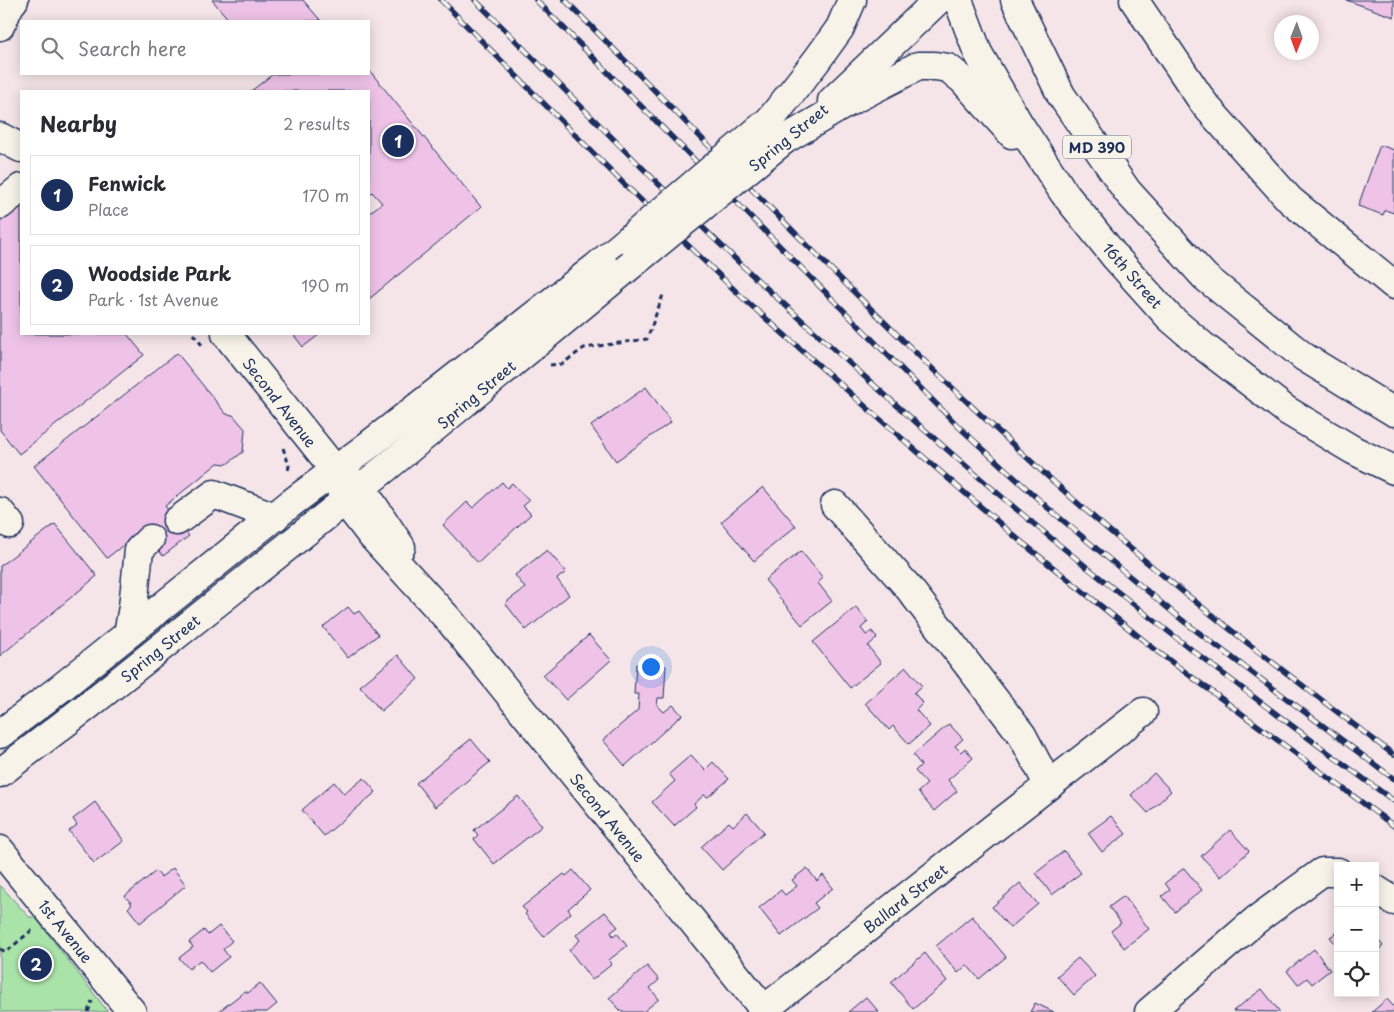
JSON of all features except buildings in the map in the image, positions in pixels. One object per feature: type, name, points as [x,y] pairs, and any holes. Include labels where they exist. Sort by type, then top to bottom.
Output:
[{"type":"main road","points":[[0,26],[14,0]]},
{"type":"main road","name":"Spring Street","points":[[777,130],[817,60],[840,28],[852,0]]},
{"type":"main road","name":"Spring Street","points":[[0,772],[90,704],[387,468],[604,274],[777,130],[827,106],[938,0]]},
{"type":"main road","name":"16th Street","points":[[958,0],[978,53],[1019,124],[1064,193],[1116,258],[1169,317],[1286,410],[1353,450],[1394,470]]},
{"type":"main road","name":"MD 390","points":[[1015,0],[1061,95],[1128,191],[1198,270],[1304,357],[1392,412]]},
{"type":"main road","points":[[1134,0],[1205,105],[1290,200],[1394,285]]},
{"type":"main road","points":[[777,130],[852,100],[918,66],[948,68],[963,80],[1064,193]]},
{"type":"main road","points":[[0,137],[20,147]]},
{"type":"main road","points":[[0,205],[20,189]]},
{"type":"main road","name":"Spring Street","points":[[0,734],[335,470],[604,274]]},
{"type":"main road","name":"Second Avenue","points":[[227,335],[353,494],[371,535],[450,621],[764,1011]]},
{"type":"main road","points":[[177,521],[214,494],[275,517]]},
{"type":"main road","points":[[835,504],[908,587],[1022,735],[1049,786]]},
{"type":"main road","points":[[128,634],[133,608],[139,550],[150,540]]},
{"type":"main road","name":"Ballard Street","points":[[764,1011],[994,827],[1143,712]]},
{"type":"main road","name":"1st Avenue","points":[[0,850],[132,1012]]},
{"type":"main road","points":[[1149,1012],[1256,920],[1330,872]]},
{"type":"main road","points":[[1379,892],[1394,901]]},
{"type":"path","points":[[548,366],[562,364],[584,348],[647,339],[663,296]]},
{"type":"path","points":[[284,450],[289,465],[288,474]]},
{"type":"path","points":[[0,949],[6,952],[33,930]]},
{"type":"path","points":[[88,1012],[92,999]]},
{"type":"green space","points":[[0,885],[29,917],[35,917],[108,1012],[0,1012]]},
{"type":"railway","points":[[441,0],[623,183],[745,300],[1019,540],[1158,652],[1394,826]]},
{"type":"railway","points":[[475,0],[726,250],[931,436],[1122,596],[1257,700],[1394,801]]},
{"type":"railway","points":[[536,0],[959,427],[1048,508],[1182,620],[1394,779]]},
{"type":"railway","points":[[565,0],[873,311],[999,432],[1144,560],[1268,659],[1394,755]]},
{"type":"place","name":"Fenwick","points":[[398,141]]},
{"type":"place","name":"Woodside Park","points":[[36,964]]}]
